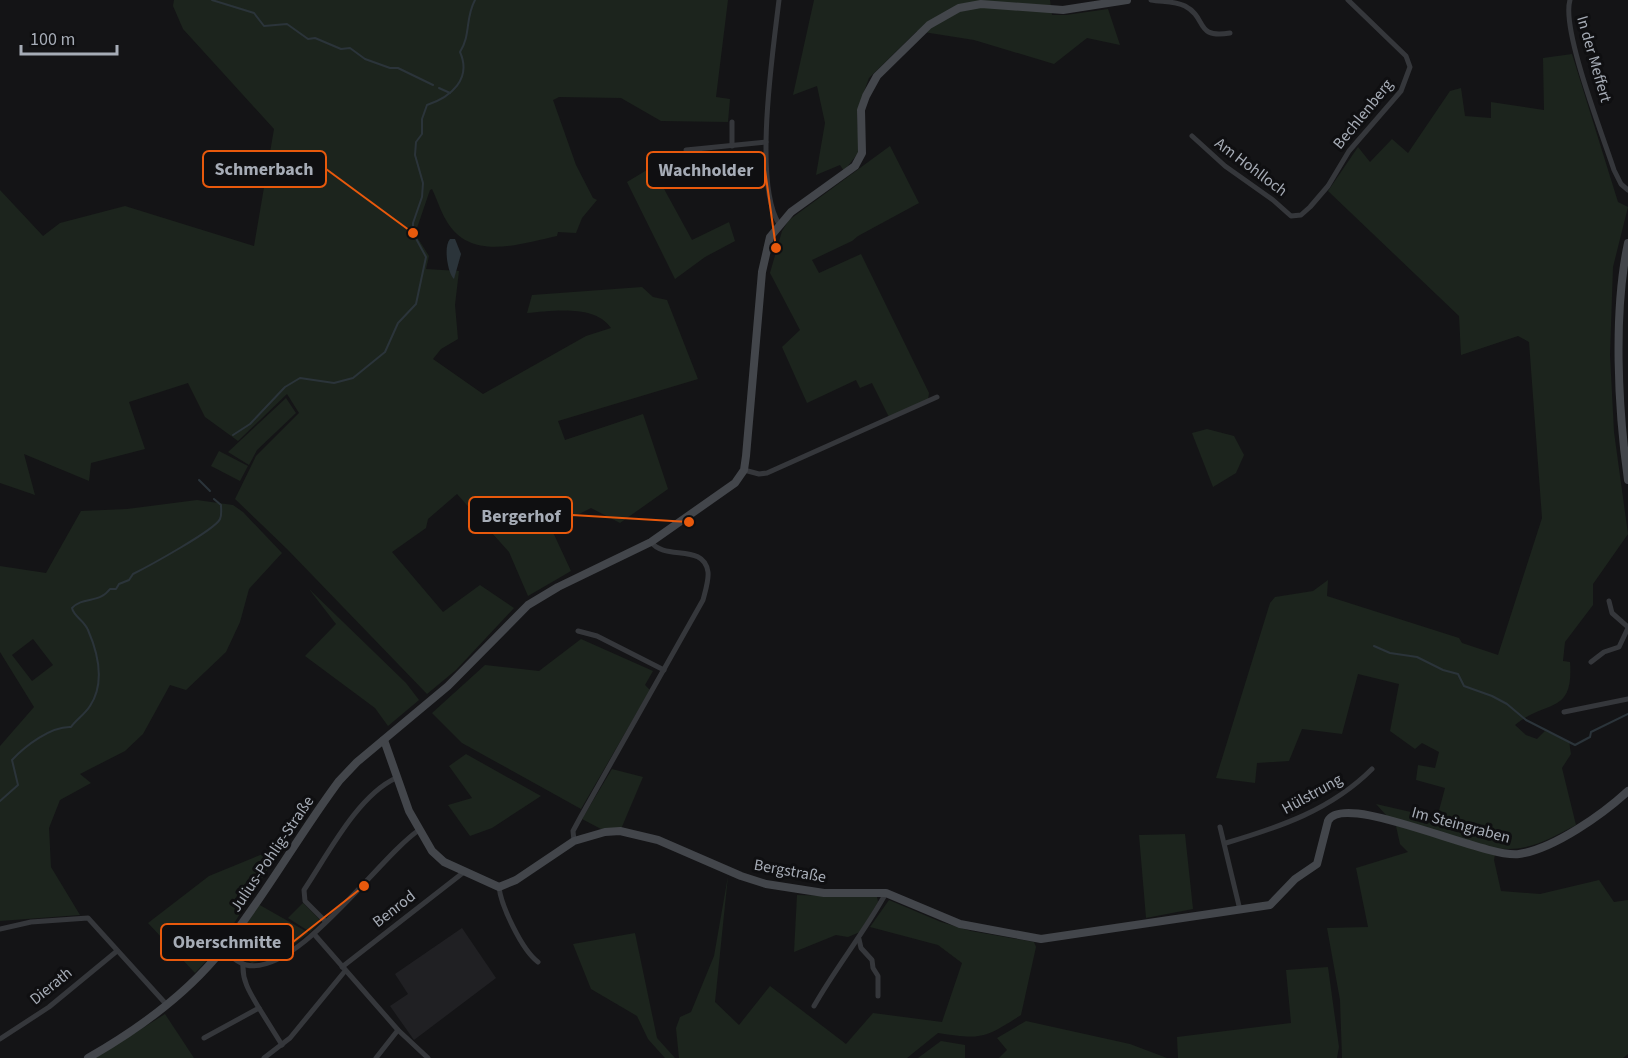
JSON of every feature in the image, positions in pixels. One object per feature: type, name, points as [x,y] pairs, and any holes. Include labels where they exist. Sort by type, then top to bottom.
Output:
[{"type":"street","points":[[779,0],[766,142],[771,212],[779,224]]},
{"type":"street","points":[[937,398],[767,473],[759,474],[744,470],[764,259],[770,237],[791,212],[855,166],[862,153],[861,110],[866,96],[878,76],[938,18],[970,5],[1063,10],[1126,0]]},
{"type":"street","points":[[1151,0],[1186,7],[1194,14],[1204,31],[1210,34],[1230,33]]},
{"type":"street","name":"Bechlenberg","points":[[1295,218],[1310,207],[1329,186],[1349,151],[1401,91],[1408,76],[1410,62],[1406,56],[1348,0]]},
{"type":"street","name":"In der Meffert","points":[[1570,0],[1567,13],[1573,43],[1614,170],[1621,184],[1628,190]]},
{"type":"street","points":[[732,122],[732,146]]},
{"type":"street","name":"Am Hohlloch","points":[[1192,136],[1225,166],[1295,218]]},
{"type":"street","points":[[686,150],[766,142]]},
{"type":"street","points":[[1628,243],[1621,298],[1620,372],[1628,480]]},
{"type":"street","name":"Julius-Pohlig-Straße","points":[[88,1058],[188,987],[223,950],[339,781],[423,708],[528,606],[558,587],[651,542],[724,492],[735,483],[744,470]]},
{"type":"street","points":[[574,841],[573,831],[700,609],[709,573],[704,560],[698,555],[660,551],[651,542]]},
{"type":"street","points":[[1591,662],[1604,652],[1619,647],[1628,627],[1612,613],[1609,601]]},
{"type":"street","points":[[578,631],[597,636],[664,670]]},
{"type":"street","points":[[1564,712],[1628,699]]},
{"type":"street","points":[[384,740],[396,778],[419,830],[438,858],[499,887],[500,898],[523,943],[538,962]]},
{"type":"street","name":"Hülstrung","points":[[1226,843],[1298,820],[1355,785],[1372,770]]},
{"type":"street","points":[[325,921],[304,901],[304,890],[349,823],[384,786],[396,778]]},
{"type":"street","name":"Im Steingraben","points":[[1310,870],[1320,859],[1330,816],[1340,812],[1396,822],[1496,853],[1518,854],[1541,847],[1599,817],[1628,791]]},
{"type":"street","points":[[1220,827],[1226,843],[1240,910]]},
{"type":"street","points":[[223,950],[243,964],[268,963],[282,957],[314,934],[419,830]]},
{"type":"street","name":"Bergstraße","points":[[499,887],[516,880],[574,841],[605,832],[620,831],[658,840],[741,876],[784,888],[824,892],[886,893],[960,924],[1041,939],[1270,904],[1295,879],[1310,870]]},
{"type":"street","name":"Benrod","points":[[264,1058],[282,1045],[343,969],[464,872]]},
{"type":"street","points":[[814,1006],[859,939],[886,893]]},
{"type":"street","points":[[0,929],[20,924],[88,918],[166,1004]]},
{"type":"street","points":[[314,934],[398,1030],[428,1058]]},
{"type":"street","points":[[859,939],[861,948],[872,960],[873,968],[878,976],[878,996]]},
{"type":"street","name":"Dierath","points":[[0,1039],[49,1007],[117,951]]},
{"type":"street","points":[[243,964],[242,974],[247,988],[282,1045]]},
{"type":"street","points":[[204,1038],[259,1008]]},
{"type":"street","points":[[376,1058],[398,1030]]},
{"type":"shaded area","points":[[174,0],[728,0],[716,97],[730,99],[728,122],[661,121],[621,98],[559,97],[553,100],[576,165],[593,198],[597,200],[582,218],[576,233],[558,232],[557,236],[512,246],[481,246],[456,233],[446,220],[432,189],[430,190],[417,228],[417,237],[429,256],[426,269],[459,271],[455,305],[458,339],[441,349],[433,359],[483,394],[586,336],[611,328],[604,320],[584,312],[527,313],[532,295],[642,287],[653,297],[667,300],[698,379],[558,421],[565,440],[643,414],[668,489],[620,523],[591,508],[551,528],[571,571],[528,596],[509,552],[457,494],[428,519],[426,528],[392,552],[443,612],[480,585],[514,608],[456,670],[427,694],[287,549],[235,499],[256,456],[299,413],[287,394],[238,441],[205,417],[188,383],[129,402],[145,449],[91,463],[89,481],[24,454],[35,495],[0,483],[0,190],[43,236],[60,223],[125,206],[254,246],[274,129],[183,29],[173,6]]},
{"type":"shaded area","points":[[814,0],[1050,0],[1052,15],[1108,9],[1120,45],[1087,38],[1054,64],[974,40],[917,31],[869,78],[857,111],[859,152],[844,171],[840,165],[816,175],[825,123],[817,86],[793,95]]},
{"type":"shaded area","points":[[1572,54],[1618,202],[1628,207],[1613,267],[1610,355],[1614,432],[1628,534],[1593,584],[1593,605],[1565,642],[1563,661],[1570,662],[1570,679],[1563,699],[1515,725],[1526,735],[1537,739],[1545,731],[1569,741],[1571,754],[1562,768],[1576,825],[1528,847],[1496,848],[1494,860],[1501,891],[1540,894],[1599,880],[1614,902],[1628,900],[1628,1054],[1623,1058],[1342,1058],[1340,1000],[1327,928],[1368,927],[1356,868],[1408,852],[1400,844],[1396,826],[1376,804],[1437,818],[1445,788],[1416,780],[1418,765],[1435,768],[1439,752],[1422,743],[1415,749],[1390,731],[1399,684],[1358,674],[1342,734],[1302,729],[1289,761],[1257,763],[1255,783],[1216,778],[1270,603],[1275,597],[1313,591],[1328,580],[1327,596],[1459,638],[1462,643],[1498,655],[1542,518],[1529,342],[1518,336],[1461,355],[1459,316],[1328,191],[1358,147],[1370,162],[1392,139],[1408,153],[1450,91],[1461,88],[1465,116],[1491,118],[1491,102],[1544,110],[1543,58]]},
{"type":"shaded area","points":[[890,146],[919,203],[852,241],[812,260],[819,273],[861,254],[929,393],[928,400],[889,417],[872,383],[860,388],[856,380],[807,403],[782,347],[800,330],[770,273],[782,231],[789,220]]},
{"type":"shaded area","points":[[652,167],[692,240],[729,222],[735,241],[705,257],[675,279],[627,182]]},
{"type":"shaded area","points":[[450,239],[455,239],[461,254],[454,279],[447,260]]},
{"type":"shaded area","points":[[286,398],[296,413],[257,450],[249,465],[228,452]]},
{"type":"shaded area","points":[[1207,429],[1234,436],[1244,455],[1236,473],[1213,487],[1192,433]]},
{"type":"shaded area","points":[[219,451],[248,466],[240,481],[211,466]]},
{"type":"shaded area","points":[[197,500],[233,505],[243,512],[282,553],[249,589],[240,622],[226,652],[186,690],[170,685],[143,734],[125,751],[80,774],[91,783],[60,800],[49,828],[51,867],[80,915],[0,921],[0,746],[34,707],[0,652],[0,566],[46,573],[81,511],[127,509]],"holes":[[[33,639],[53,665],[32,681],[12,655]]]},
{"type":"shaded area","points":[[309,589],[406,683],[419,700],[388,726],[375,708],[305,656],[336,624]]},
{"type":"shaded area","points":[[581,639],[653,671],[645,685],[650,690],[581,809],[462,743],[432,713],[485,665],[539,671]]},
{"type":"shaded area","points":[[466,754],[541,796],[492,828],[470,836],[448,805],[472,798],[449,766]]},
{"type":"shaded area","points":[[612,769],[643,777],[621,829],[601,829],[582,819]]},
{"type":"shaded area","points":[[1185,834],[1193,909],[1146,918],[1139,835]]},
{"type":"shaded area","points":[[282,846],[220,946],[195,973],[148,923],[209,876]]},
{"type":"shaded area","points":[[728,876],[715,1002],[739,1025],[770,986],[846,1044],[873,1013],[942,1022],[962,963],[938,945],[870,927],[889,900],[941,922],[971,931],[1034,942],[1036,947],[1021,1015],[990,1033],[982,1035],[964,1036],[938,1033],[907,1058],[679,1058],[676,1028],[680,1017],[691,1012],[714,956]]},
{"type":"shaded area","points":[[797,895],[877,897],[878,902],[860,932],[848,937],[836,935],[794,952]]},
{"type":"shaded area","points":[[303,903],[319,919],[318,924],[310,932],[288,918]]},
{"type":"shaded area","points":[[258,904],[309,933],[278,955],[252,963],[232,952],[232,944]]},
{"type":"shaded area","points":[[462,928],[496,978],[414,1040],[390,1006],[408,994],[395,974]]},
{"type":"shaded area","points":[[635,933],[657,1038],[675,1058],[665,1058],[648,1039],[637,1016],[591,989],[573,944]]},
{"type":"shaded area","points":[[1328,967],[1339,1047],[1337,1058],[1178,1058],[1177,1037],[1291,1023],[1286,970]]},
{"type":"shaded area","points":[[165,1014],[194,1058],[95,1058]]},
{"type":"shaded area","points":[[1026,1021],[1130,1044],[1167,1058],[999,1058],[1007,1050],[997,1038]]},
{"type":"shaded area","points":[[941,1041],[965,1045],[965,1058],[918,1058]]},
{"type":"waterway","points":[[212,0],[254,13],[264,26],[287,24],[308,39],[315,38],[341,49],[350,48],[365,59],[390,68],[398,68],[433,85]]},
{"type":"waterway","points":[[233,435],[250,424],[285,387],[300,378],[334,383],[353,378],[385,352],[398,323],[416,304],[426,257],[413,233],[413,223],[422,197],[423,183],[415,155],[416,142],[422,134],[422,119],[427,105],[451,92],[461,79],[463,62],[460,52],[466,39],[470,13],[475,0]]},
{"type":"waterway","points":[[439,88],[450,93]]},
{"type":"waterway","points":[[199,480],[210,491]]},
{"type":"waterway","points":[[0,801],[18,785],[12,760],[31,743],[47,733],[71,727],[88,709],[95,697],[99,678],[95,648],[86,627],[72,608],[81,602],[101,597],[110,589],[116,589],[119,584],[129,580],[133,574],[206,531],[221,517],[221,505],[214,499]]},
{"type":"waterway","points":[[1374,646],[1390,653],[1417,657],[1443,670],[1458,674],[1464,686],[1492,696],[1507,704],[1526,720],[1575,745],[1590,737],[1591,732],[1628,714]]},
{"type":"place","name":"Schmerbach","points":[[413,233]]},
{"type":"place","name":"Wachholder","points":[[776,248]]},
{"type":"place","name":"Bergerhof","points":[[689,522]]},
{"type":"place","name":"Oberschmitte","points":[[364,886]]}]
